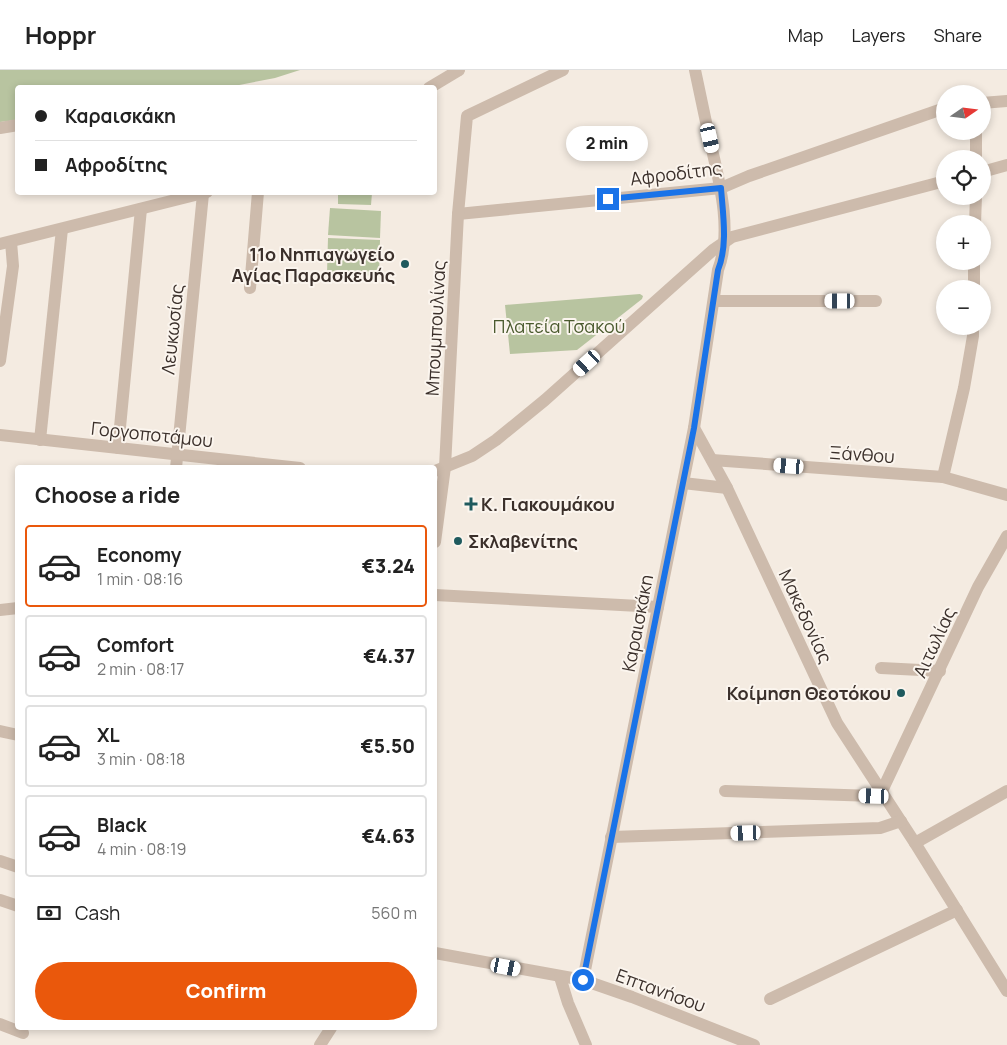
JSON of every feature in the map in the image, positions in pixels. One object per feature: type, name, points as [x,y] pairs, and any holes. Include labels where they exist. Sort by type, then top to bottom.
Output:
[{"type":"street","name":"Μπουμπουλίνας","points":[[437,513],[466,116],[563,70]]},
{"type":"street","name":"Καραισκάκη","points":[[583,980],[694,428],[724,242],[721,188],[695,70]]},
{"type":"street","points":[[434,85],[455,71]]},
{"type":"street","points":[[991,102],[1007,101]]},
{"type":"street","name":"Αφροδίτης","points":[[458,214],[721,188],[749,176],[936,111]]},
{"type":"street","points":[[0,128],[15,126]]},
{"type":"street","points":[[991,169],[1007,165]]},
{"type":"street","points":[[440,469],[472,456],[496,440],[545,400],[724,242],[740,234],[936,183]]},
{"type":"street","points":[[0,361],[14,266],[6,243],[197,195]]},
{"type":"street","name":"Λευκωσίας","points":[[176,465],[205,195]]},
{"type":"street","points":[[250,288],[258,195]]},
{"type":"street","points":[[118,448],[140,209]]},
{"type":"street","points":[[40,440],[62,229]]},
{"type":"street","name":"Καραισκάκη","points":[[713,250],[718,270]]},
{"type":"street","points":[[714,301],[876,301]]},
{"type":"street","points":[[943,477],[964,388],[973,335]]},
{"type":"street","name":"Μακεδονίας","points":[[694,428],[727,488],[837,723],[1006,989]]},
{"type":"street","name":"Γοργοποτάμου","points":[[0,436],[274,465]]},
{"type":"street","name":"Ξάνθου","points":[[712,460],[943,477],[1007,495]]},
{"type":"street","points":[[683,483],[727,488]]},
{"type":"street","name":"Αιτωλίας","points":[[882,792],[978,587],[1007,536]]},
{"type":"street","points":[[437,595],[658,607]]},
{"type":"street","points":[[0,610],[15,608]]},
{"type":"street","points":[[881,668],[940,671]]},
{"type":"street","points":[[0,731],[15,734]]},
{"type":"street","points":[[725,791],[874,796],[882,792]]},
{"type":"street","points":[[915,843],[1007,791]]},
{"type":"street","points":[[612,837],[880,828],[901,821]]},
{"type":"street","points":[[0,861],[15,866]]},
{"type":"street","points":[[0,900],[15,905]]},
{"type":"street","points":[[770,999],[957,910]]},
{"type":"street","name":"Επτανήσου","points":[[437,953],[583,980],[680,1015],[754,1045]]},
{"type":"street","points":[[560,977],[568,1003],[586,1045]]},
{"type":"street","points":[[0,1024],[23,1035]]},
{"type":"street","points":[[320,1045],[330,1030]]},
{"type":"green space","points":[[0,70],[300,70],[275,78],[239,85],[15,85],[15,120],[0,122]]},
{"type":"green space","points":[[338,195],[372,195],[371,205],[338,204]]},
{"type":"green space","points":[[330,208],[381,211],[380,238],[328,235]]},
{"type":"green space","points":[[328,238],[380,240],[379,276],[327,274]]},
{"type":"green space","name":"Πλατεία Τσακού","points":[[640,294],[643,296],[642,299],[577,350],[510,354],[505,305]]},
{"type":"place","name":"11ο Νηπιαγωγείο Αγίας Παρασκευής","points":[[405,264]]},
{"type":"place","name":"Κ. Γιακουμάκου","points":[[471,504]]},
{"type":"place","name":"Σκλαβενίτης","points":[[458,541]]},
{"type":"place","name":"Κοίμηση Θεοτόκου","points":[[901,693]]},
{"type":"route","points":[[583,980],[694,428],[718,270],[721,263],[724,229],[721,188],[608,199]]}]
